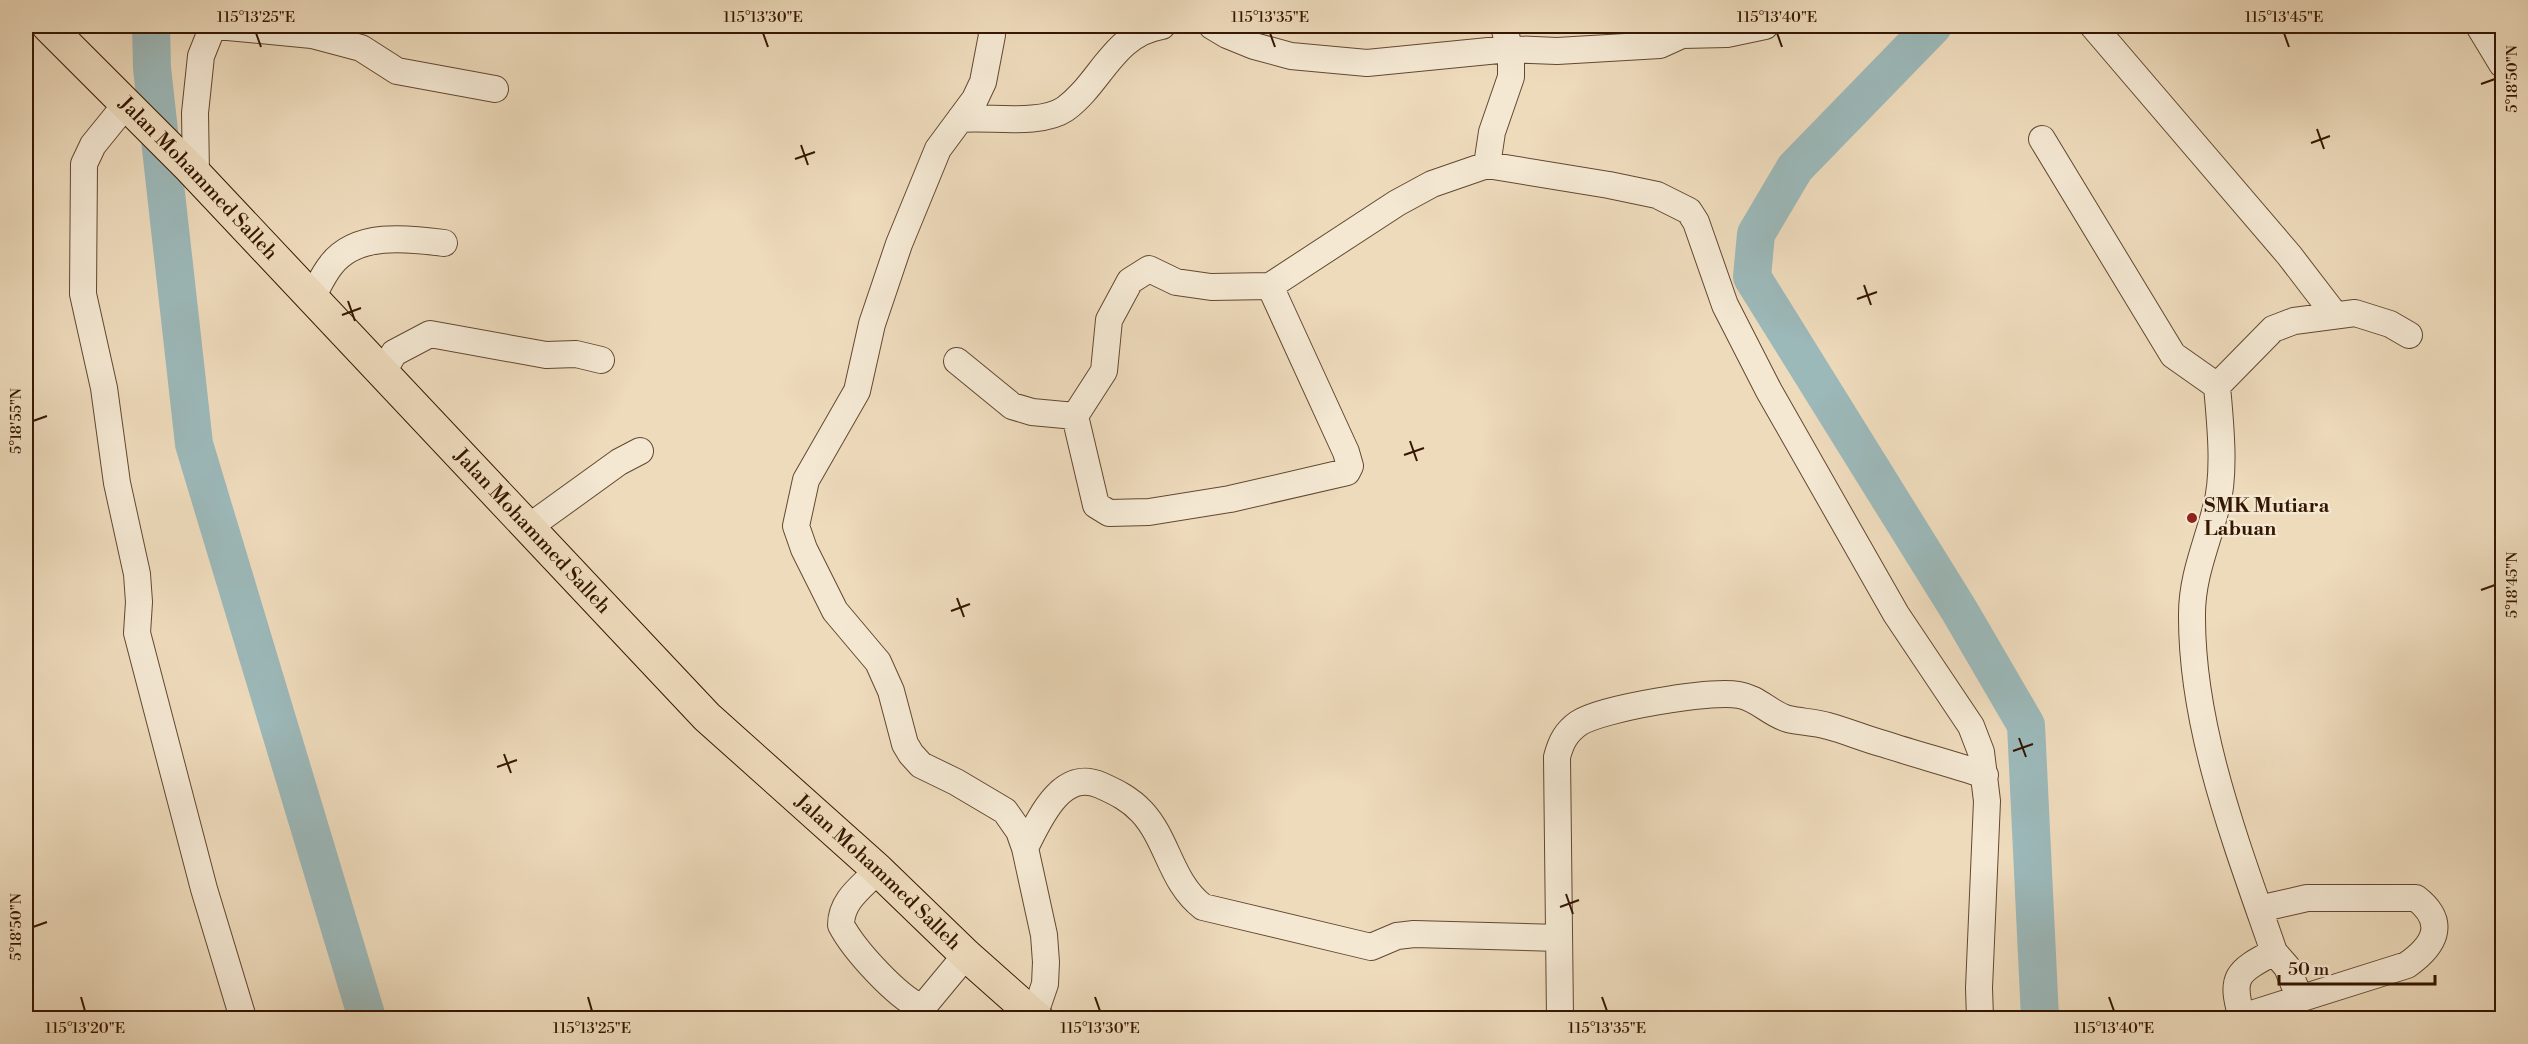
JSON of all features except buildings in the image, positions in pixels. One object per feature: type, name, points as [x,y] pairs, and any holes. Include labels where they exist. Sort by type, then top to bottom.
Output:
[{"type":"main road","name":"Jalan Mohammed Salleh","points":[[48,26],[193,171],[707,717],[878,870],[966,955],[1036,1017]]},
{"type":"street","points":[[193,171],[195,113],[201,56],[215,26],[312,35],[361,48],[398,71],[495,89]]},
{"type":"street","points":[[990,26],[992,34],[983,82],[975,99],[938,149],[899,244],[872,324],[857,391],[806,480],[796,526],[804,549],[835,611],[878,662],[891,691],[905,744],[911,754],[921,765],[956,782],[1005,811],[1019,831],[1025,848],[1044,935],[1045,984],[1036,1017]]},
{"type":"street","points":[[960,119],[1040,118],[1064,110],[1130,38],[1151,27],[1162,26]]},
{"type":"street","points":[[1212,26],[1254,46],[1291,56],[1367,63],[1506,37],[1557,51],[1660,45],[1684,30],[1727,34],[1765,26]]},
{"type":"street","points":[[2093,26],[2289,255],[2335,315]]},
{"type":"street","points":[[2480,26],[2502,64]]},
{"type":"street","points":[[1487,165],[1492,132],[1511,77],[1506,37]]},
{"type":"street","points":[[129,106],[93,145],[84,164],[83,294],[104,388],[117,483],[137,574],[139,602],[137,633],[204,889],[243,1018]]},
{"type":"street","points":[[2042,139],[2173,355],[2217,386]]},
{"type":"street","points":[[1270,286],[1346,452],[1350,466],[1347,472],[1230,499],[1149,512],[1109,513],[1096,505],[1075,416],[1104,371],[1109,320],[1130,281],[1138,274],[1149,269],[1176,282],[1199,285],[1270,286],[1397,203],[1432,184],[1487,165],[1657,195],[1689,211],[1725,305],[1769,391],[1896,614],[1971,726],[1981,752],[1987,801],[1979,988],[1980,1018]]},
{"type":"street","points":[[312,297],[331,264],[346,251],[355,247],[382,240],[408,238],[444,243]]},
{"type":"street","points":[[2300,999],[2287,967],[2274,952],[2259,909],[2219,785],[2199,701],[2192,614],[2196,570],[2217,506],[2222,448],[2217,386],[2273,329],[2294,321],[2355,313],[2374,318],[2409,335]]},
{"type":"street","points":[[383,372],[394,353],[430,334],[546,355],[576,354],[602,360]]},
{"type":"street","points":[[957,361],[1012,406],[1032,412],[1075,416]]},
{"type":"street","points":[[529,527],[619,462],[640,451]]},
{"type":"street","points":[[1560,1018],[1557,757],[1560,743],[1568,731],[1581,722],[1669,700],[1710,694],[1740,695],[1759,702],[1774,714],[1788,719],[1826,725],[1985,775]]},
{"type":"street","points":[[1025,848],[1040,817],[1061,791],[1076,782],[1088,780],[1133,802],[1144,813],[1185,889],[1203,907],[1371,947],[1397,936],[1414,934],[1559,938]]},
{"type":"street","points":[[878,870],[847,901],[842,909],[841,925],[880,974],[920,1013],[966,955]]},
{"type":"street","points":[[2259,909],[2307,898],[2407,897],[2416,898],[2426,906],[2433,923],[2432,941],[2424,953],[2407,965],[2242,1018],[2235,994],[2237,980],[2245,971],[2274,952]]},
{"type":"waterway","points":[[151,26],[152,68],[194,444],[367,1018]]},
{"type":"waterway","points":[[1933,26],[1795,168],[1756,234],[1752,277],[1959,610],[2026,725],[2040,1018]]},
{"type":"place","name":"SMK Mutiara Labuan","points":[[2192,518]]}]
